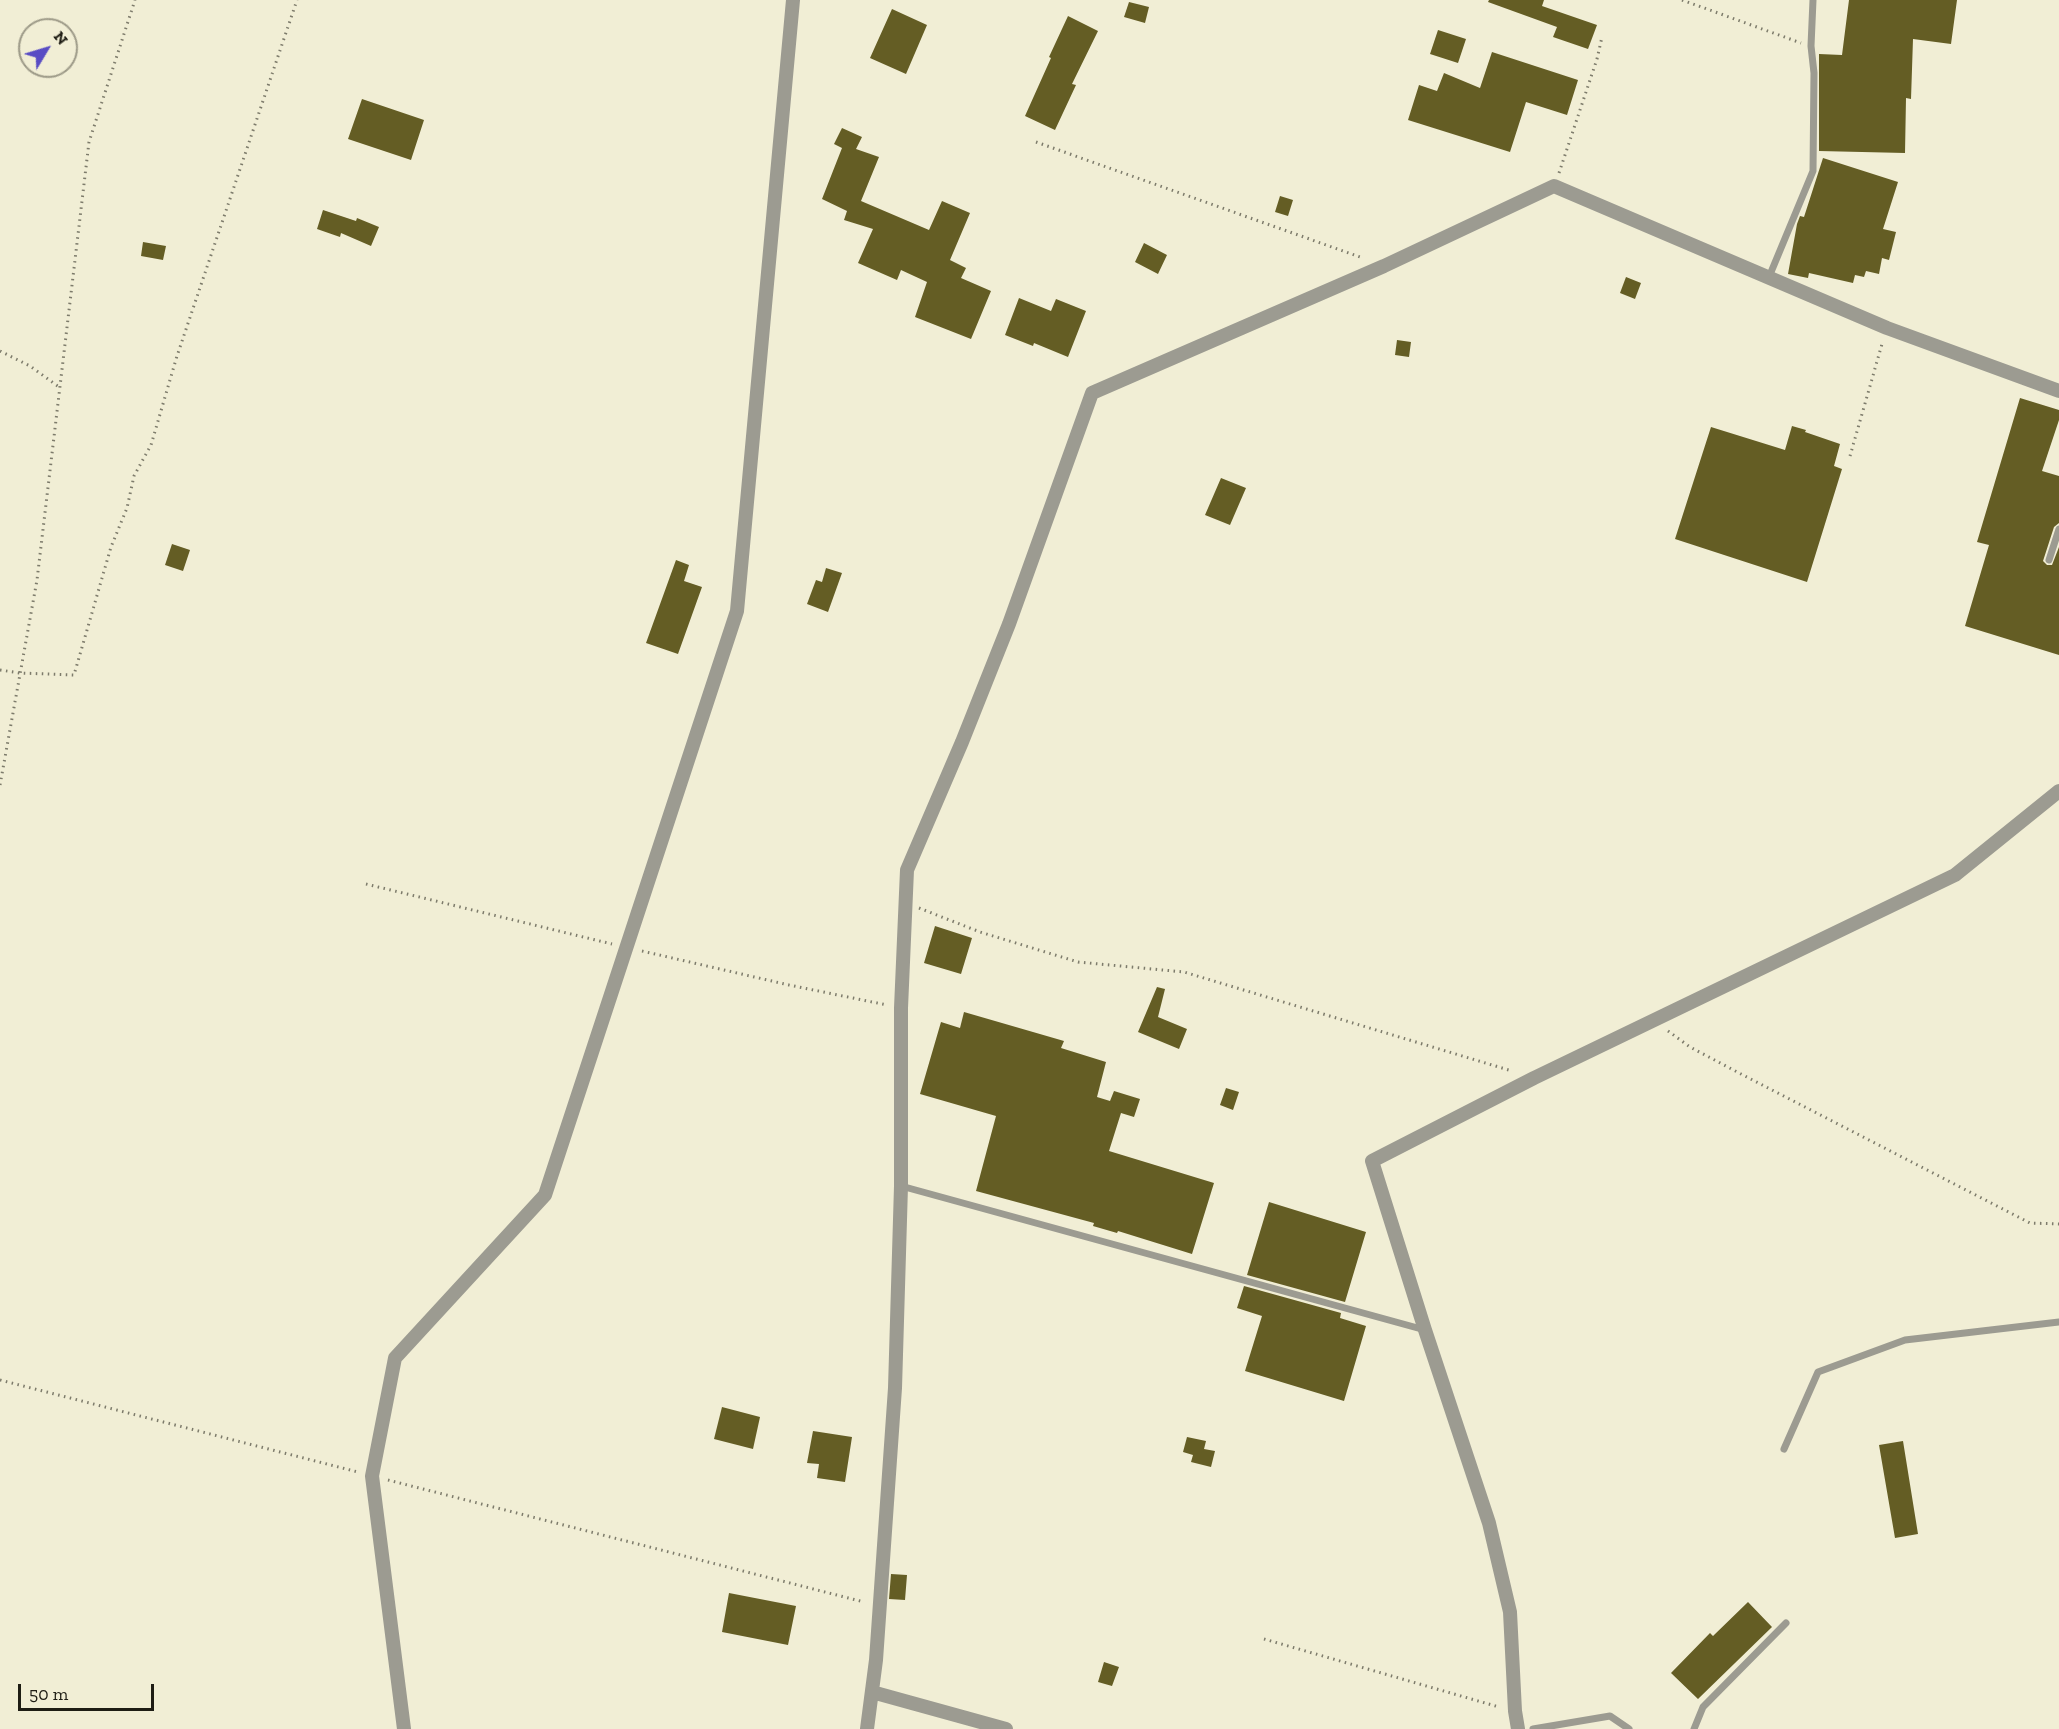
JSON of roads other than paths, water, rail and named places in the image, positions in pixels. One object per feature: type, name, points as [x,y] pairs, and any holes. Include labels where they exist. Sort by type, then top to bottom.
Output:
[{"type":"street","points":[[404,1729],[372,1476],[394,1358],[545,1195],[737,611],[794,0]]},
{"type":"street","points":[[867,1729],[880,1606],[895,1388],[901,1186],[901,1008],[907,870],[1009,624],[1092,393],[1384,266],[1554,186],[1887,328],[2059,391]]},
{"type":"street","points":[[1518,1729],[1510,1612],[1492,1534],[1372,1161],[1534,1078],[1955,874],[2059,791]]},
{"type":"street","points":[[872,1692],[1006,1729]]},
{"type":"lane","points":[[1769,277],[1813,171],[1814,73],[1811,46],[1813,0]]},
{"type":"lane","points":[[2049,560],[2059,529]]},
{"type":"lane","points":[[901,1186],[1425,1330]]},
{"type":"lane","points":[[1784,1449],[1818,1372],[1905,1340],[2059,1322]]},
{"type":"lane","points":[[1694,1729],[1703,1707],[1786,1623]]},
{"type":"lane","points":[[1533,1729],[1610,1716],[1629,1729]]}]
